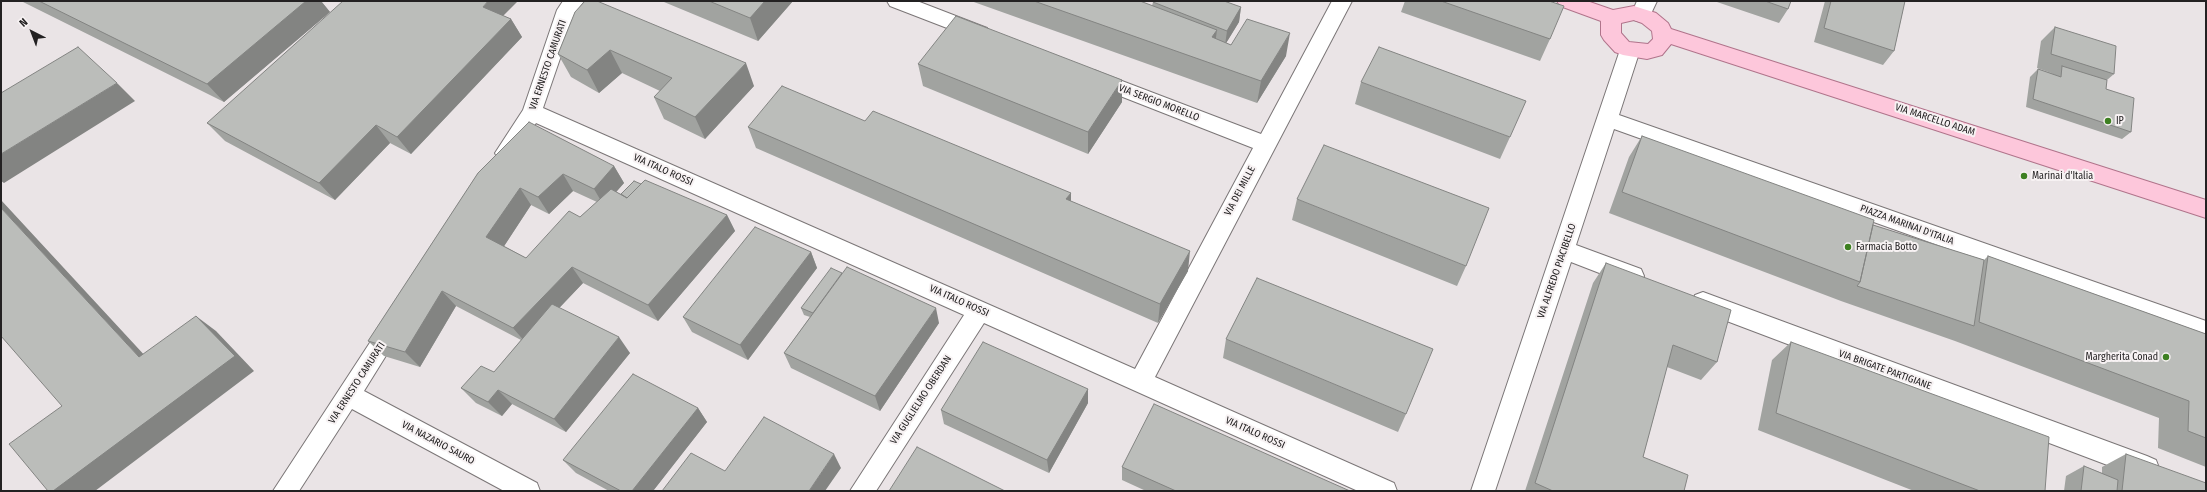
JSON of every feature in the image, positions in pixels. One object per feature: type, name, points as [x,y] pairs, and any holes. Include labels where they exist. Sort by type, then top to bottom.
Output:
[{"type":"main road","points":[[1567,1],[1614,18]]},
{"type":"main road","points":[[1644,8],[1663,34],[1663,40],[1655,50],[1647,52],[1630,50],[1622,47],[1611,35],[1610,23],[1614,18],[1644,8]]},
{"type":"main road","name":"VIA MARCELLO ADAM","points":[[1663,34],[2206,209]]},
{"type":"street","name":"VIA ERNESTO CAMURATI","points":[[494,172],[532,112],[566,10],[574,1]]},
{"type":"street","points":[[897,1],[1000,41]]},
{"type":"street","name":"VIA DEI MILLE","points":[[1140,382],[1342,1]]},
{"type":"street","name":"VIA ALFREDO PIACIBELLO","points":[[1483,491],[1565,250],[1630,50]]},
{"type":"street","name":"VIA SERGIO MORELLO","points":[[1074,70],[1265,144]]},
{"type":"street","name":"VIA ITALO ROSSI","points":[[532,112],[1385,491]]},
{"type":"street","name":"PIAZZA MARINAI D'ITALIA","points":[[1608,119],[2206,331]]},
{"type":"street","points":[[1565,250],[1654,284]]},
{"type":"street","name":"VIA BRIGATE PARTIGIANE","points":[[1684,295],[2169,476]]},
{"type":"street","name":"VIA ERNESTO CAMURATI","points":[[285,491],[404,310]]},
{"type":"street","name":"VIA GUGLIELMO OBERDAN","points":[[862,491],[980,310]]},
{"type":"street","name":"VIA NAZARIO SAURO","points":[[349,395],[528,491]]},
{"type":"building","points":[[39,1],[306,1],[207,84]]},
{"type":"building","points":[[343,1],[488,1],[483,7],[511,19],[397,137],[376,125],[319,183],[207,123]]},
{"type":"building","points":[[585,1],[597,1],[746,63],[695,117],[654,97],[672,78],[610,50],[587,70],[558,54],[575,12]]},
{"type":"building","points":[[709,1],[765,1],[750,18]]},
{"type":"building","points":[[1034,1],[1140,1],[1217,30],[1212,37],[1231,45],[1247,19],[1290,33],[1261,81]]},
{"type":"building","points":[[1153,1],[1224,1],[1241,7],[1227,31]]},
{"type":"building","points":[[1441,1],[1549,1],[1564,6],[1550,39]]},
{"type":"building","points":[[1765,1],[1791,1],[1788,9]]},
{"type":"building","points":[[1831,1],[1905,1],[1894,51],[1824,28]]},
{"type":"building","points":[[956,16],[1122,80],[1088,132],[918,64]]},
{"type":"building","points":[[2055,27],[2116,46],[2114,74],[2051,54]]},
{"type":"building","points":[[78,47],[117,83],[1,154],[1,93]]},
{"type":"building","points":[[1379,47],[1526,101],[1510,137],[1361,82]]},
{"type":"building","points":[[2062,66],[2107,80],[2106,89],[2134,98],[2131,132],[2033,99],[2038,69],[2061,77]]},
{"type":"building","points":[[782,86],[865,121],[873,111],[1071,193],[1066,199],[1190,251],[1160,304],[748,127]]},
{"type":"building","points":[[529,122],[614,166],[594,189],[563,174],[538,197],[520,188],[486,237],[526,258],[569,211],[580,217],[611,189],[627,198],[645,180],[727,215],[648,305],[572,267],[513,328],[442,291],[405,352],[368,341],[478,173]]},
{"type":"building","points":[[1642,136],[1874,220],[1860,282],[1622,192]]},
{"type":"building","points":[[1324,145],[1489,208],[1466,266],[1297,199]]},
{"type":"building","points":[[634,181],[641,184],[627,198],[621,194]]},
{"type":"building","points":[[1,208],[139,357],[196,316],[235,356],[53,491],[48,491],[9,444],[62,406],[1,336]]},
{"type":"building","points":[[1873,225],[1984,260],[1974,326],[1857,286],[1860,282]]},
{"type":"building","points":[[755,227],[811,252],[740,345],[683,317]]},
{"type":"building","points":[[1988,256],[2206,334],[2206,438],[2188,431],[2189,401],[1979,322]]},
{"type":"building","points":[[1606,263],[1731,310],[1717,362],[1673,345],[1643,457],[1688,475],[1684,491],[1553,491],[1535,483]]},
{"type":"building","points":[[847,267],[936,308],[875,396],[784,353]]},
{"type":"building","points":[[831,268],[842,273],[813,313],[801,308]]},
{"type":"building","points":[[1257,278],[1433,349],[1406,414],[1226,339]]},
{"type":"building","points":[[552,304],[619,337],[554,419],[498,390],[488,402],[461,388],[481,366],[494,372]]},
{"type":"building","points":[[983,342],[1088,389],[1047,460],[941,410]]},
{"type":"building","points":[[1791,342],[2049,437],[2045,491],[1980,491],[1776,413]]},
{"type":"building","points":[[633,374],[698,408],[632,491],[621,491],[563,460]]},
{"type":"building","points":[[1154,404],[1350,491],[1176,491],[1122,467]]},
{"type":"building","points":[[764,417],[834,454],[809,491],[662,491],[691,453],[725,471]]},
{"type":"building","points":[[917,447],[1005,491],[889,491]]},
{"type":"building","points":[[2126,454],[2206,483],[2206,491],[2122,491]]},
{"type":"building","points":[[2084,466],[2118,480],[2117,491],[2081,491]]},
{"type":"place","name":"IP","points":[[2108,121]]},
{"type":"place","name":"Marinai d'Italia","points":[[2024,176]]},
{"type":"place","name":"Farmacia Botto","points":[[1848,247]]},
{"type":"place","name":"Margherita Conad","points":[[2166,357]]}]
